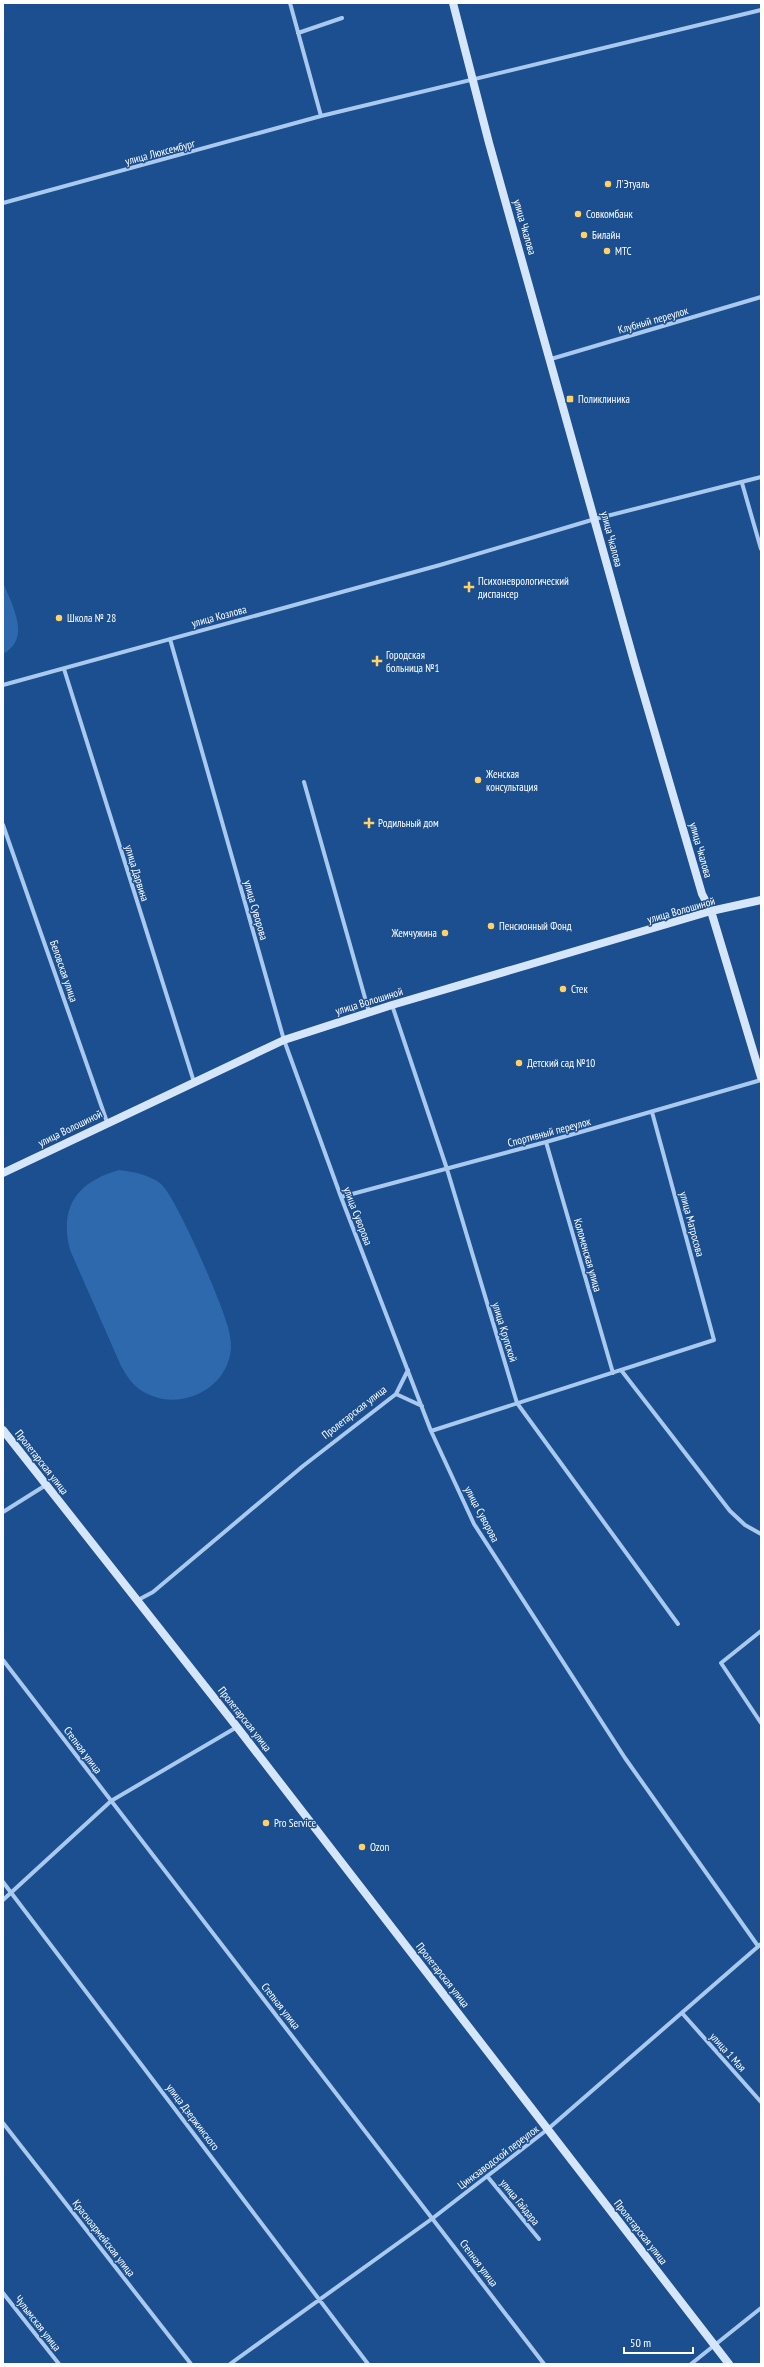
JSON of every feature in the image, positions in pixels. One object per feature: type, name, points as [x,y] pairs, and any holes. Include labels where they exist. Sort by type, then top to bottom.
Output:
[{"type":"street","points":[[290,3],[321,116]]},
{"type":"street","name":"улица Чкалова","points":[[452,3],[471,78],[702,894],[711,911],[761,1077]]},
{"type":"street","name":"улица Люксембург","points":[[3,203],[321,116],[471,78],[761,10]]},
{"type":"street","points":[[298,33],[342,18]]},
{"type":"street","name":"Клубный переулок","points":[[551,359],[761,297]]},
{"type":"street","points":[[761,477],[742,483],[761,549]]},
{"type":"street","name":"улица Козлова","points":[[3,685],[440,565],[595,519],[742,483]]},
{"type":"street","name":"улица Суворова","points":[[170,639],[284,1040],[341,1197],[431,1431],[474,1524],[625,1758],[760,1945]]},
{"type":"street","name":"улица Дарвина","points":[[64,669],[194,1082]]},
{"type":"street","points":[[304,782],[370,1013]]},
{"type":"street","name":"Беловская улица","points":[[3,825],[107,1122]]},
{"type":"street","name":"улица Волошиной","points":[[3,1173],[107,1122],[284,1040],[392,1006],[711,911],[761,900]]},
{"type":"street","name":"улица Крупской","points":[[392,1006],[447,1169],[517,1403],[678,1624]]},
{"type":"street","name":"Спортивный переулок","points":[[341,1197],[546,1142],[761,1080]]},
{"type":"street","name":"улица Матросова","points":[[621,1370],[714,1340],[652,1112]]},
{"type":"street","name":"Коломенская улица","points":[[546,1142],[613,1373]]},
{"type":"street","name":"Пролетарская улица","points":[[138,1600],[152,1592],[303,1466],[396,1394],[408,1370]]},
{"type":"street","points":[[431,1431],[621,1370],[730,1511],[745,1525],[761,1534]]},
{"type":"street","points":[[396,1394],[422,1406]]},
{"type":"street","name":"Пролетарская улица","points":[[3,1430],[237,1727],[729,2364]]},
{"type":"street","points":[[3,1512],[46,1485]]},
{"type":"street","points":[[761,1631],[721,1663],[761,1723]]},
{"type":"street","name":"Степная улица","points":[[3,1660],[544,2364]]},
{"type":"street","points":[[3,1900],[111,1801],[237,1727]]},
{"type":"street","name":"улица Дзержинского","points":[[3,1882],[368,2364]]},
{"type":"street","name":"Цинкзаводской переулок","points":[[230,2364],[432,2218],[548,2129],[760,1945]]},
{"type":"street","name":"улица 1 Мая","points":[[682,2013],[761,2102]]},
{"type":"street","name":"Красноармейская улица","points":[[3,2123],[191,2364]]},
{"type":"street","name":"улица Гайдара","points":[[487,2176],[539,2239]]},
{"type":"street","name":"Чулымская улица","points":[[3,2293],[59,2364]]},
{"type":"street","points":[[690,2364],[715,2346],[761,2308]]},
{"type":"shaded area","points":[[3,582],[15,611],[18,631],[12,647],[3,654]]},
{"type":"shaded area","points":[[119,1170],[151,1178],[161,1184],[168,1193],[196,1248],[222,1309],[230,1338],[231,1348],[228,1363],[221,1376],[211,1386],[198,1394],[170,1400],[156,1397],[135,1386],[121,1366],[70,1250],[67,1235],[67,1221],[75,1198],[82,1189],[92,1182],[104,1175]]},
{"type":"place","name":"Л'Этуаль","points":[[608,184]]},
{"type":"place","name":"Совкомбанк","points":[[578,214]]},
{"type":"place","name":"Билайн","points":[[584,235]]},
{"type":"place","name":"МТС","points":[[607,251]]},
{"type":"place","name":"Поликлиника","points":[[570,399]]},
{"type":"place","name":"Психоневрологический диспансер","points":[[469,587]]},
{"type":"place","name":"Школа № 28","points":[[59,618]]},
{"type":"place","name":"Городская больница №1","points":[[377,661]]},
{"type":"place","name":"Женская консультация","points":[[478,780]]},
{"type":"place","name":"Родильный дом","points":[[369,823]]},
{"type":"place","name":"Пенсионный Фонд","points":[[491,926]]},
{"type":"place","name":"Жемчужина","points":[[445,933]]},
{"type":"place","name":"Стек","points":[[563,989]]},
{"type":"place","name":"Детский сад №10","points":[[519,1063]]},
{"type":"place","name":"Pro Service","points":[[266,1823]]},
{"type":"place","name":"Ozon","points":[[362,1847]]}]
